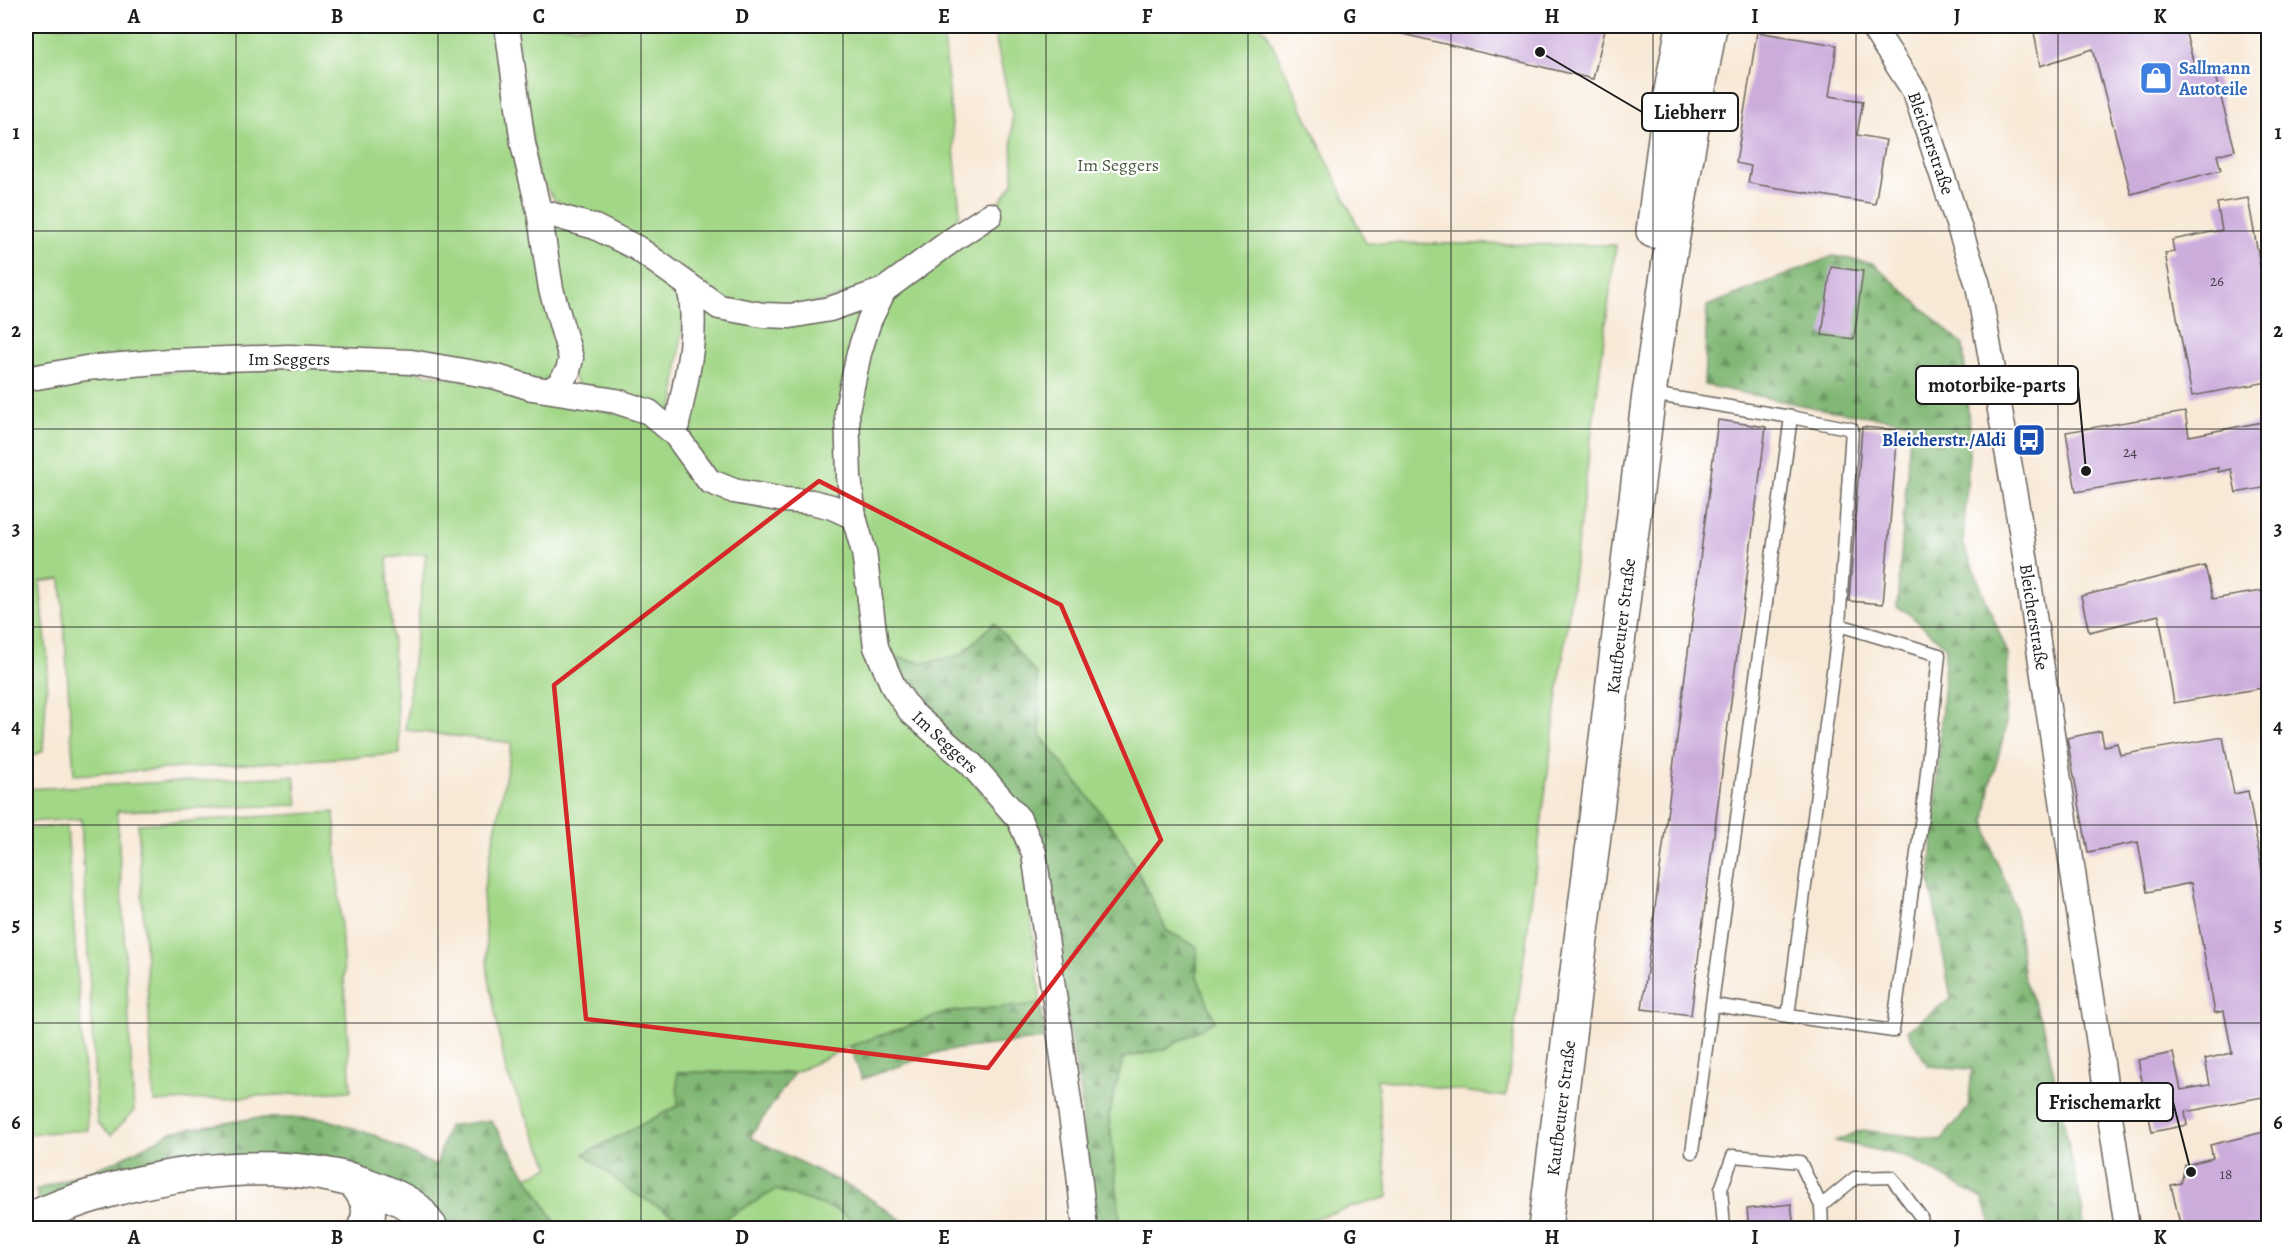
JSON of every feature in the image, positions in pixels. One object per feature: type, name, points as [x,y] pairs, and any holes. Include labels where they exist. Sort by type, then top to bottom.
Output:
[{"type":"main road","name":"Kaufbeurer Straße","points":[[1524,1228],[1670,102],[1683,26]]},
{"type":"main road","name":"Kaufbeurer Straße","points":[[1545,1228],[1649,394],[1671,248],[1710,26]]},
{"type":"main road","points":[[26,1221],[52,1209],[122,1188],[230,1170],[280,1169],[307,1171],[352,1180],[387,1193],[416,1210],[431,1228]]},
{"type":"main road","points":[[352,1180],[364,1191],[368,1202],[369,1213],[364,1228]]},
{"type":"street","points":[[507,26],[523,144],[539,211],[550,289],[571,358],[568,371],[559,384],[552,389]]},
{"type":"street","name":"Bleicherstraße","points":[[1872,26],[1915,92],[1978,285],[2021,530],[2127,1228]]},
{"type":"street","points":[[539,211],[595,227],[637,248],[719,307],[764,315],[790,316],[830,309],[884,291],[946,244],[990,215]]},
{"type":"street","points":[[675,434],[693,322],[694,304],[689,286]]},
{"type":"street","points":[[854,517],[849,477],[847,410],[859,353],[869,321],[884,291]]},
{"type":"street","name":"Im Seggers","points":[[26,379],[86,368],[146,363],[289,357],[411,362],[497,377],[532,388],[552,389],[616,400],[649,412],[675,434],[710,481],[734,491],[832,507],[854,517],[864,552],[876,647],[894,688],[911,712],[971,764],[1018,819],[1034,853],[1085,1228]]},
{"type":"lane","points":[[1649,394],[1852,429],[1839,625],[1788,1016]]},
{"type":"lane","points":[[1692,1152],[1791,417]]},
{"type":"lane","points":[[1713,1005],[1893,1031],[1924,801],[1939,655],[1839,625]]},
{"type":"lane","points":[[1715,1228],[1721,1188],[1733,1156],[1800,1162],[1821,1206],[1822,1228]]},
{"type":"lane","points":[[1821,1206],[1855,1178],[1890,1176],[1922,1217],[1923,1228]]},
{"type":"lane","points":[[1721,1188],[1724,1228]]},
{"type":"highlighted area","points":[[819,481],[1061,605],[1161,840],[988,1068],[586,1019],[554,685]]},
{"type":"green space","points":[[26,26],[498,26],[562,365],[552,376],[542,381],[411,355],[26,371]]},
{"type":"green space","points":[[515,26],[943,26],[960,214],[947,233],[879,282],[829,300],[790,308],[721,300],[554,199],[538,177]]},
{"type":"green space","points":[[993,26],[1261,26],[1267,33],[1366,243],[1616,245],[1506,1097],[1377,1079],[1388,1197],[1280,1228],[1121,1228],[1109,1115],[1123,1058],[1165,1049],[1215,1021],[1197,977],[1197,947],[1167,931],[1122,840],[1040,735],[1037,675],[994,623],[961,655],[925,663],[887,656],[860,515],[855,411],[875,325],[899,291],[991,214],[1013,183],[1012,115]]},
{"type":"green space","points":[[563,223],[593,234],[662,275],[679,296],[684,313],[673,410],[665,410],[581,387],[574,379],[556,289],[552,228]]},
{"type":"green space","points":[[1833,256],[1873,263],[1963,345],[1970,439],[1963,543],[2008,654],[2006,728],[1991,782],[1985,821],[1994,856],[2008,886],[2017,917],[2024,980],[2044,1028],[2083,1213],[2083,1228],[1992,1228],[1983,1199],[1908,1157],[1835,1141],[1862,1130],[1941,1140],[1968,1108],[1972,1069],[1928,1066],[1907,1031],[1951,998],[1930,882],[1946,647],[1907,612],[1897,607],[1910,432],[1914,423],[1821,409],[1704,385],[1707,306]]},
{"type":"green space","points":[[861,304],[845,494],[833,498],[799,497],[713,474],[688,435],[685,423],[704,306]]},
{"type":"green space","points":[[289,366],[410,371],[495,386],[540,402],[572,403],[645,420],[671,442],[687,469],[847,523],[869,647],[1011,830],[1024,858],[1041,1004],[948,1012],[850,1046],[794,1073],[678,1072],[678,1106],[584,1154],[717,1223],[776,1189],[837,1210],[866,1228],[559,1228],[527,1177],[550,1167],[506,1072],[488,973],[483,893],[512,743],[405,730],[426,553],[387,558],[400,754],[74,775],[61,579],[40,582],[48,663],[43,751],[26,758],[26,387],[87,377]]},
{"type":"green space","points":[[994,623],[1037,675],[1040,735],[1122,840],[1167,931],[1197,947],[1197,977],[1215,1021],[1165,1049],[1123,1058],[1109,1115],[1121,1228],[1089,1228],[1081,1094],[1050,929],[1041,852],[917,709],[887,656],[925,663],[961,655]]},
{"type":"green space","points":[[294,776],[298,805],[117,811],[134,1111],[111,1135],[97,1123],[81,819],[26,822],[26,789]]},
{"type":"green space","points":[[334,812],[351,1091],[154,1102],[138,824]]},
{"type":"green space","points":[[67,826],[88,1130],[26,1134],[26,829]]},
{"type":"green space","points":[[1041,1004],[1044,1039],[942,1051],[862,1079],[850,1046],[948,1012]]},
{"type":"green space","points":[[677,1072],[794,1073],[750,1137],[858,1191],[914,1228],[866,1228],[837,1210],[776,1190],[717,1223],[696,1228],[630,1191],[584,1154],[678,1106]]},
{"type":"green space","points":[[255,1118],[323,1118],[376,1136],[436,1166],[448,1126],[491,1120],[559,1228],[418,1228],[369,1172],[342,1160],[294,1154],[177,1159],[115,1175],[40,1204],[36,1190],[114,1162],[174,1131]]},
{"type":"building","points":[[1395,26],[1606,26],[1593,79],[1394,32]]},
{"type":"building","points":[[2033,26],[2184,26],[2197,76],[2214,72],[2235,150],[2217,155],[2221,170],[2131,194],[2093,49],[2040,66]]},
{"type":"building","points":[[1757,32],[1837,45],[1829,96],[1863,101],[1857,135],[1886,140],[1875,204],[1748,183],[1751,166],[1736,163]]},
{"type":"building","points":[[2248,198],[2268,309],[2268,382],[2192,396],[2165,253],[2174,252],[2172,240],[2222,230],[2217,203]]},
{"type":"building","points":[[1831,267],[1863,271],[1854,339],[1822,335]]},
{"type":"building","points":[[2185,412],[2189,436],[2268,421],[2268,487],[2236,493],[2231,469],[2218,472],[2218,468],[2076,492],[2066,432]]},
{"type":"building","points":[[1718,420],[1766,427],[1691,1015],[1642,1009]]},
{"type":"building","points":[[1862,427],[1898,430],[1883,604],[1849,601]]},
{"type":"building","points":[[2205,566],[2213,599],[2268,590],[2268,687],[2174,703],[2159,615],[2089,632],[2081,596]]},
{"type":"building","points":[[2101,731],[2104,746],[2117,743],[2120,755],[2223,737],[2234,794],[2248,791],[2268,905],[2268,1096],[2185,1112],[2187,1125],[2152,1132],[2138,1060],[2173,1053],[2181,1090],[2210,1085],[2205,1059],[2232,1053],[2224,1011],[2215,1013],[2191,883],[2147,892],[2138,842],[2088,852],[2067,738]]},
{"type":"building","points":[[2268,1131],[2268,1228],[2181,1228],[2171,1185],[2181,1183],[2185,1165],[2213,1158],[2210,1145]]},
{"type":"building","points":[[1791,1204],[1794,1228],[1749,1228],[1747,1209]]},
{"type":"place","name":"Liebherr","points":[[1540,52]]},
{"type":"place","name":"Sallmann Autoteile","points":[[2156,78]]},
{"type":"place","name":"Bleicherstr./Aldi","points":[[2029,440]]},
{"type":"place","name":"motorbike-parts","points":[[2086,471]]},
{"type":"place","name":"Frischemarkt","points":[[2191,1172]]}]
